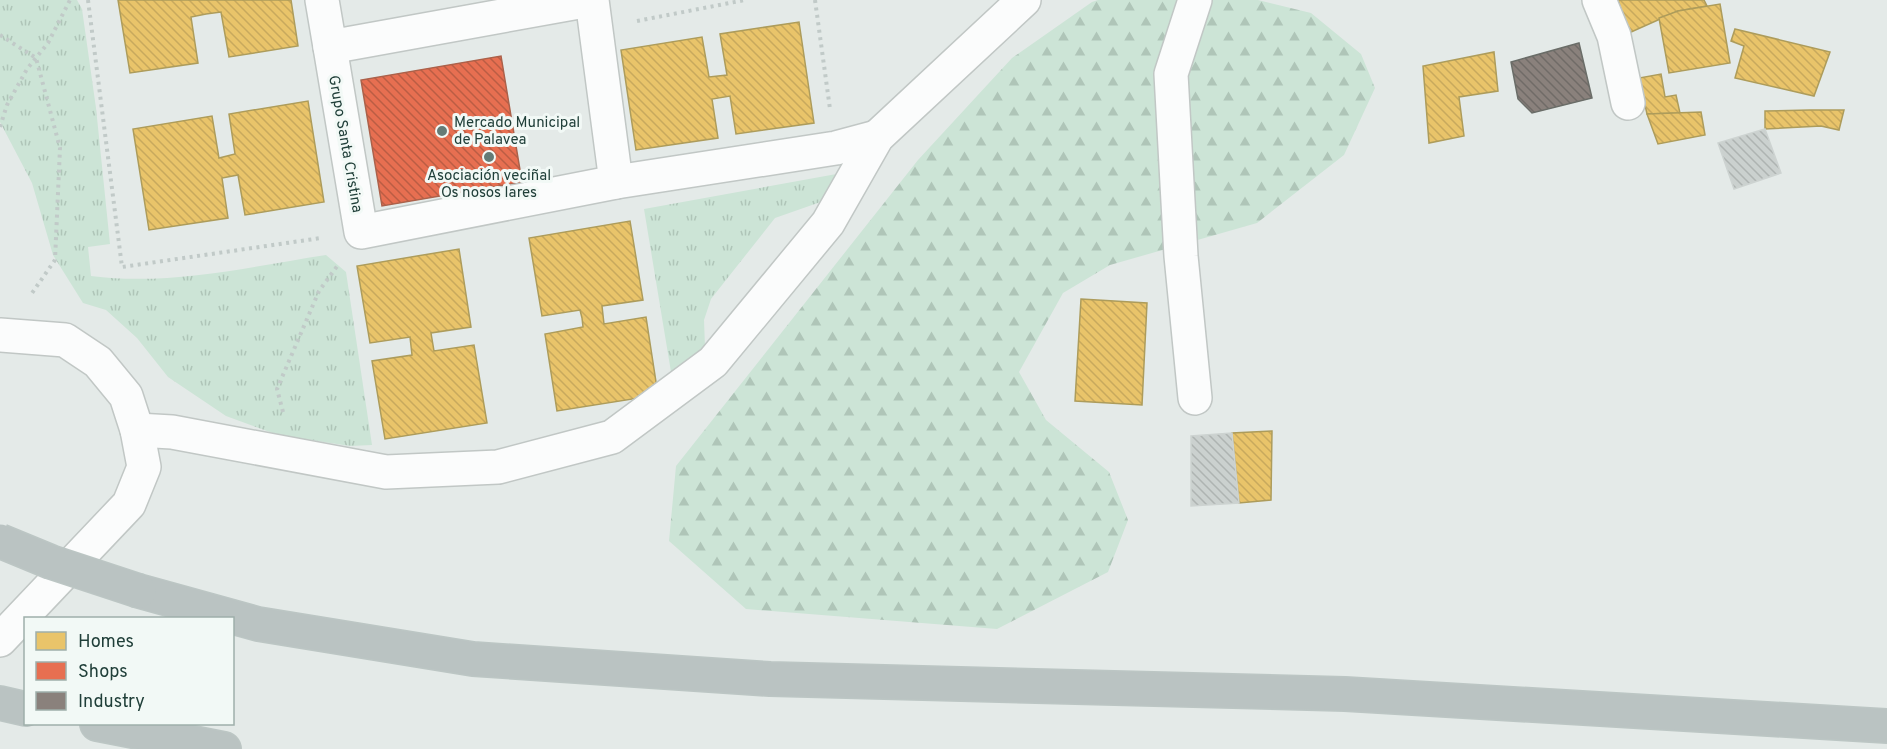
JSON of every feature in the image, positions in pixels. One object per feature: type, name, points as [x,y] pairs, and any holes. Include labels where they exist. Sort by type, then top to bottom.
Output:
[{"type":"highway","points":[[0,541],[51,562],[139,591],[233,617]]},
{"type":"highway","points":[[234,617],[258,624],[473,659],[770,679],[1345,694],[1887,726]]},
{"type":"highway","points":[[108,725],[224,749]]},
{"type":"street","name":"Grupo Santa Cristina","points":[[322,0],[361,232],[616,182],[836,148],[877,137]]},
{"type":"street","points":[[137,430],[172,432],[386,472],[498,467],[612,437],[714,362],[828,223],[877,137],[1024,0]]},
{"type":"street","points":[[1195,0],[1171,74],[1181,256],[1195,398]]},
{"type":"street","points":[[1599,0],[1614,36],[1628,103]]},
{"type":"street","points":[[330,47],[592,10],[616,182]]},
{"type":"street","points":[[0,334],[64,340],[98,362],[126,396],[137,430],[144,467],[129,504],[0,640]]},
{"type":"path","points":[[0,127],[7,105],[27,69],[48,43],[70,0]]},
{"type":"path","points":[[88,0],[122,267],[361,232]]},
{"type":"path","points":[[592,10],[745,0]]},
{"type":"path","points":[[815,0],[836,148]]},
{"type":"path","points":[[0,35],[36,58],[60,148],[55,260],[29,298],[20,297]]},
{"type":"path","points":[[294,455],[277,389],[319,291],[361,232]]},
{"type":"green space","points":[[0,0],[77,0],[82,9],[96,108],[110,244],[88,247],[91,276],[150,279],[180,277],[326,255],[346,272],[372,445],[350,446],[278,435],[226,416],[168,377],[137,338],[106,310],[83,303],[53,255],[32,183],[0,122]]},
{"type":"green space","points":[[1098,0],[1258,0],[1311,13],[1361,54],[1375,88],[1344,155],[1257,223],[1110,265],[1063,293],[1019,372],[1046,420],[1109,472],[1128,520],[1108,572],[997,629],[746,609],[669,541],[676,466],[918,160],[1012,58]]},
{"type":"green space","points":[[842,173],[832,198],[775,218],[711,299],[704,320],[705,347],[671,372],[644,209]]},
{"type":"building: Homes","points":[[118,0],[291,0],[298,46],[229,57],[221,12],[206,14],[191,17],[198,63],[130,73]]},
{"type":"building: Homes","points":[[1618,0],[1704,0],[1707,6],[1678,11],[1629,33]]},
{"type":"building: Homes","points":[[1720,4],[1730,63],[1669,73],[1659,18],[1678,11]]},
{"type":"building: Homes","points":[[799,22],[814,123],[736,134],[730,96],[712,99],[718,138],[636,150],[621,50],[702,37],[709,77],[727,75],[720,34]]},
{"type":"building: Homes","points":[[1735,29],[1830,52],[1814,96],[1735,78],[1744,46],[1731,41]]},
{"type":"building: Homes","points":[[1494,52],[1498,91],[1459,97],[1464,136],[1429,143],[1423,66]]},
{"type":"building: Homes","points":[[1661,74],[1665,97],[1676,95],[1680,113],[1647,114],[1639,78]]},
{"type":"building: Homes","points":[[308,101],[324,202],[245,215],[238,175],[222,178],[228,218],[149,230],[133,129],[212,116],[219,158],[235,154],[229,114]]},
{"type":"building: Homes","points":[[1844,110],[1839,130],[1821,126],[1765,129],[1765,111]]},
{"type":"building: Homes","points":[[1701,112],[1705,135],[1658,144],[1647,114]]},
{"type":"building: Homes","points":[[630,221],[643,300],[602,306],[604,324],[646,317],[658,395],[557,411],[545,334],[583,327],[582,318],[580,310],[542,316],[529,238]]},
{"type":"building: Homes","points":[[459,249],[471,327],[431,333],[434,351],[474,345],[487,423],[385,439],[372,361],[412,355],[410,337],[370,343],[357,266]]},
{"type":"building: Homes","points":[[1081,299],[1147,303],[1142,405],[1075,401]]},
{"type":"building: Homes","points":[[1272,431],[1271,500],[1239,503],[1232,433]]},
{"type":"building: Shops","name":"Mercado Municipal de Palavea","points":[[501,56],[522,182],[382,206],[361,80]]},
{"type":"building: Industry","points":[[1579,43],[1592,98],[1532,113],[1518,99],[1511,62]]},
{"type":"building: Other","points":[[1765,129],[1781,173],[1734,189],[1718,143]]},
{"type":"building: Other","points":[[1232,433],[1239,503],[1191,506],[1191,436]]},
{"type":"place","name":"Mercado Municipal de Palavea","points":[[442,131]]},
{"type":"place","name":"Asociación veciñal Os nosos lares","points":[[489,157]]}]
